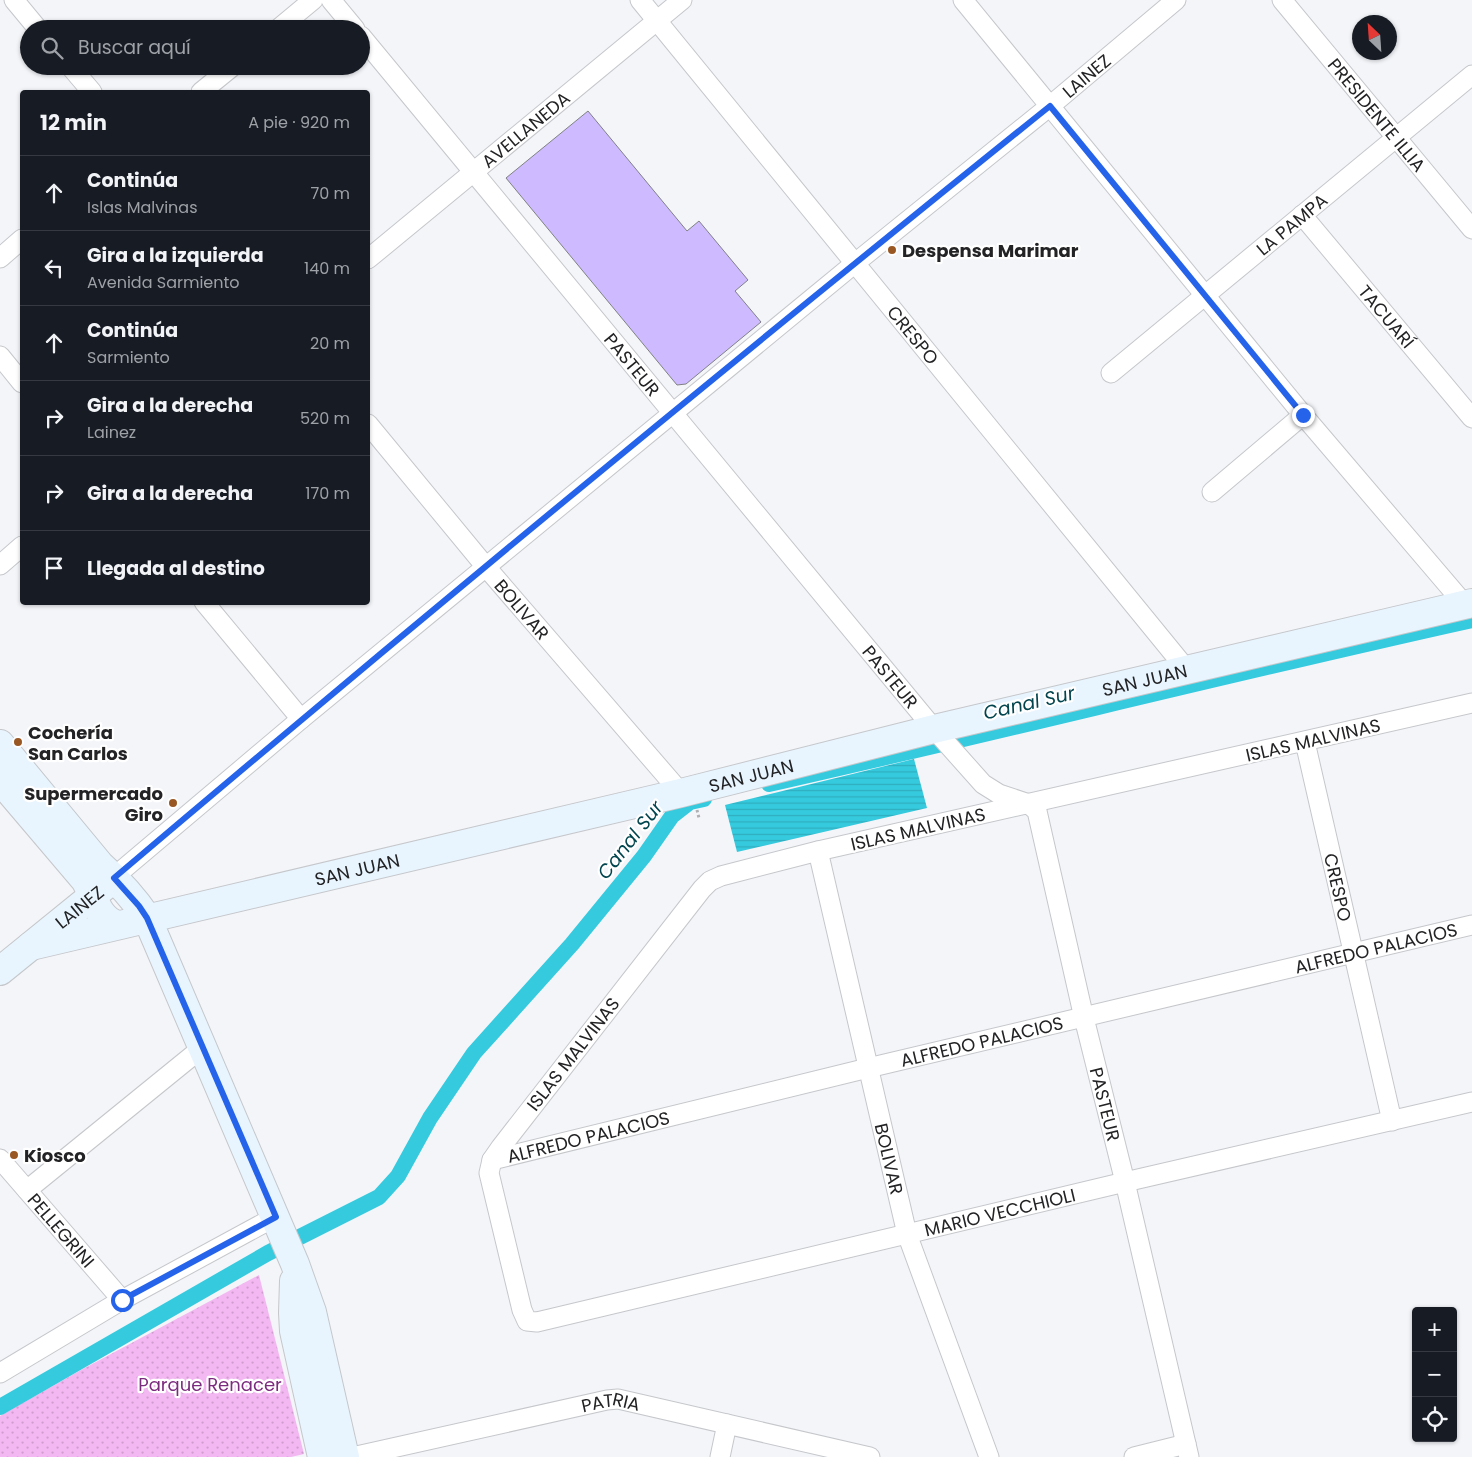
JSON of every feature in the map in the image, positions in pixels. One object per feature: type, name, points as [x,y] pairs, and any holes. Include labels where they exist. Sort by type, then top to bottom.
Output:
[{"type":"street","points":[[14,0],[31,20]]},
{"type":"street","points":[[289,20],[313,0]]},
{"type":"street","points":[[331,0],[348,20]]},
{"type":"street","name":"CRESPO","points":[[640,0],[1187,670]]},
{"type":"street","name":"AVELLANEDA","points":[[370,258],[682,0]]},
{"type":"street","points":[[963,0],[1303,415],[1468,604]]},
{"type":"street","name":"LAINEZ","points":[[0,971],[114,878],[301,719],[486,566],[1050,106],[1176,0]]},
{"type":"street","name":"PRESIDENTE ILLIA","points":[[1282,0],[1472,230]]},
{"type":"street","name":"PASTEUR","points":[[370,47],[934,729],[978,779],[999,794],[1029,804],[1037,811],[1084,1018],[1126,1182],[1188,1451]]},
{"type":"street","points":[[78,75],[90,90]]},
{"type":"street","points":[[203,90],[221,75]]},
{"type":"street","name":"LA PAMPA","points":[[1111,373],[1472,75]]},
{"type":"street","name":"TACUARÍ","points":[[1302,215],[1472,418]]},
{"type":"street","points":[[0,258],[20,241]]},
{"type":"street","points":[[0,356],[20,381]]},
{"type":"street","points":[[1212,492],[1303,415]]},
{"type":"street","name":"BOLIVAR","points":[[370,426],[486,566],[681,793]]},
{"type":"street","points":[[0,565],[20,548]]},
{"type":"street","name":"SAN JUAN","points":[[30,946],[681,793],[934,729],[1468,604]]},
{"type":"street","points":[[206,605],[301,719]]},
{"type":"street","name":"ISLAS MALVINAS","points":[[492,1160],[561,1069],[710,881],[720,876],[818,851],[1472,703]]},
{"type":"street","name":"CRESPO","points":[[1305,742],[1392,1121]]},
{"type":"street","points":[[0,744],[100,865],[139,906],[147,918],[295,1264],[312,1312],[345,1457]]},
{"type":"street","points":[[975,816],[982,805],[984,797],[978,779]]},
{"type":"street","points":[[0,780],[85,880],[104,918],[117,925]]},
{"type":"street","name":"BOLIVAR","points":[[818,851],[907,1234],[989,1457]]},
{"type":"street","name":"ALFREDO PALACIOS","points":[[492,1160],[868,1068],[1472,925]]},
{"type":"street","points":[[27,1190],[203,1047]]},
{"type":"street","name":"MARIO VECCHIOLI","points":[[492,1160],[488,1173],[522,1310],[527,1321],[536,1322],[1472,1102]]},
{"type":"street","name":"PELLEGRINI","points":[[0,1159],[122,1300]]},
{"type":"street","points":[[0,1373],[122,1300],[277,1222]]},
{"type":"street","points":[[295,1264],[294,1331],[322,1457]]},
{"type":"street","name":"PATRIA","points":[[352,1457],[618,1399],[870,1457]]},
{"type":"street","points":[[720,1457],[727,1424]]},
{"type":"street","points":[[1134,1457],[1188,1451]]},
{"type":"green space","name":"Parque Renacer","points":[[259,1275],[304,1454],[291,1457],[0,1457],[0,1416],[81,1370]]},
{"type":"water","points":[[914,759],[927,808],[737,852],[725,805]]},
{"type":"building","points":[[588,111],[687,231],[699,221],[748,280],[735,291],[761,322],[686,384],[677,385],[506,178]]},
{"type":"waterway","name":"Canal Sur","points":[[769,784],[1472,620]]},
{"type":"waterway","name":"Canal Sur","points":[[0,1407],[268,1253],[379,1197],[398,1176],[430,1118],[474,1053],[572,944],[644,856],[672,816],[690,802],[704,799]]},
{"type":"place","name":"Despensa Marimar","points":[[892,250]]},
{"type":"place","name":"Cochería San Carlos","points":[[18,742]]},
{"type":"place","name":"Supermercado Giro","points":[[173,803]]},
{"type":"place","name":"Kiosco","points":[[14,1155]]},
{"type":"route","points":[[122,1300],[276,1217],[147,918],[118,880],[114,878],[301,719],[854,264],[1050,106],[1303,415]]}]
